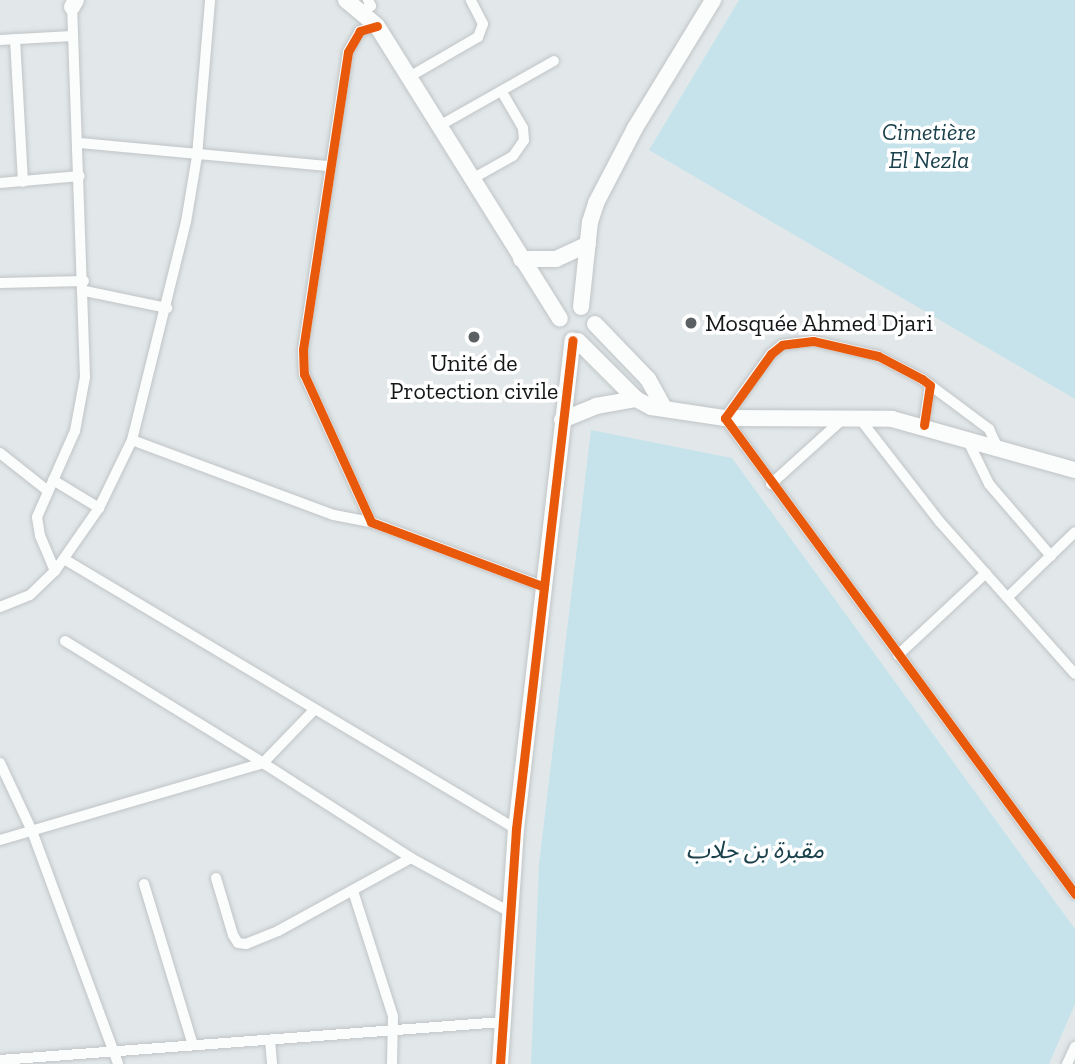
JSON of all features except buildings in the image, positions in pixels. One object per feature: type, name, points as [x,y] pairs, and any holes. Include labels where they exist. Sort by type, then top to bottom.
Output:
[{"type":"main road","points":[[346,0],[371,4],[377,26],[561,319],[564,334],[575,340],[636,399],[651,407],[663,406],[725,418],[852,418],[924,425],[1075,470]]},
{"type":"main road","points":[[581,307],[590,222],[611,171],[713,0]]},
{"type":"main road","points":[[521,259],[556,259],[588,244]]},
{"type":"main road","points":[[561,319],[570,307],[581,307],[591,313],[594,324],[648,379],[663,406]]},
{"type":"main road","points":[[575,340],[591,334],[594,324]]},
{"type":"main road","points":[[500,1064],[508,911],[516,830],[542,586],[562,420],[575,340]]},
{"type":"main road","points":[[562,420],[596,406],[636,399]]},
{"type":"street","points":[[0,607],[30,595],[55,571],[99,508],[132,440],[167,308],[197,156],[210,0]]},
{"type":"street","points":[[409,77],[478,37],[483,24],[471,0]]},
{"type":"street","points":[[55,571],[37,527],[75,431],[83,398],[85,286],[80,143],[72,36],[74,2]]},
{"type":"street","points":[[371,522],[302,364],[330,166],[351,43],[360,31],[377,26]]},
{"type":"street","points":[[0,40],[72,36]]},
{"type":"street","points":[[15,39],[23,182]]},
{"type":"street","points":[[439,126],[554,61]]},
{"type":"street","points":[[472,179],[513,156],[524,140],[523,128],[502,92]]},
{"type":"street","points":[[80,143],[197,156],[330,166]]},
{"type":"street","points":[[0,183],[80,176]]},
{"type":"street","points":[[0,283],[85,286],[167,308]]},
{"type":"street","points":[[998,448],[989,429],[930,385],[878,356],[833,343],[794,341],[771,354],[725,418],[1075,894]]},
{"type":"street","points":[[924,425],[930,385]]},
{"type":"street","points":[[771,484],[852,418],[1075,674]]},
{"type":"street","points":[[967,439],[989,484],[1051,556]]},
{"type":"street","points":[[132,440],[334,515],[371,522],[542,586]]},
{"type":"street","points":[[0,453],[51,486],[99,508]]},
{"type":"street","points":[[1008,597],[1075,532]]},
{"type":"street","points":[[64,559],[313,711],[516,830]]},
{"type":"street","points":[[898,655],[986,573]]},
{"type":"street","points":[[65,641],[263,762],[411,858],[508,911]]},
{"type":"street","points":[[0,839],[263,762],[313,711]]},
{"type":"street","points":[[0,763],[32,831],[116,1059]]},
{"type":"street","points":[[216,878],[233,935],[242,944],[278,931],[411,858]]},
{"type":"street","points":[[144,884],[193,1045]]},
{"type":"street","points":[[353,891],[391,1007],[392,1064]]},
{"type":"street","points":[[0,1060],[116,1059],[193,1045],[502,1022]]},
{"type":"street","points":[[270,1040],[272,1064]]},
{"type":"street","points":[[1068,1064],[1075,1047]]},
{"type":"green space","name":"Cimetière El Nezla","points":[[739,0],[1075,0],[1075,399],[649,150]]},
{"type":"green space","name":"مقبرة بن جلاب","points":[[591,430],[732,458],[1075,929],[1075,1004],[1049,1064],[531,1064],[539,864]]},
{"type":"cycle path","points":[[377,26],[360,31],[348,52],[303,349],[304,374],[371,522],[542,586]]},
{"type":"cycle path","points":[[500,1064],[516,829],[573,340]]},
{"type":"cycle path","points":[[924,425],[930,385],[878,356],[813,341],[782,345],[771,354],[725,418],[1075,894]]},
{"type":"place","name":"Mosquée Ahmed Djari","points":[[691,323]]},
{"type":"place","name":"Unité de Protection civile","points":[[474,337]]}]
